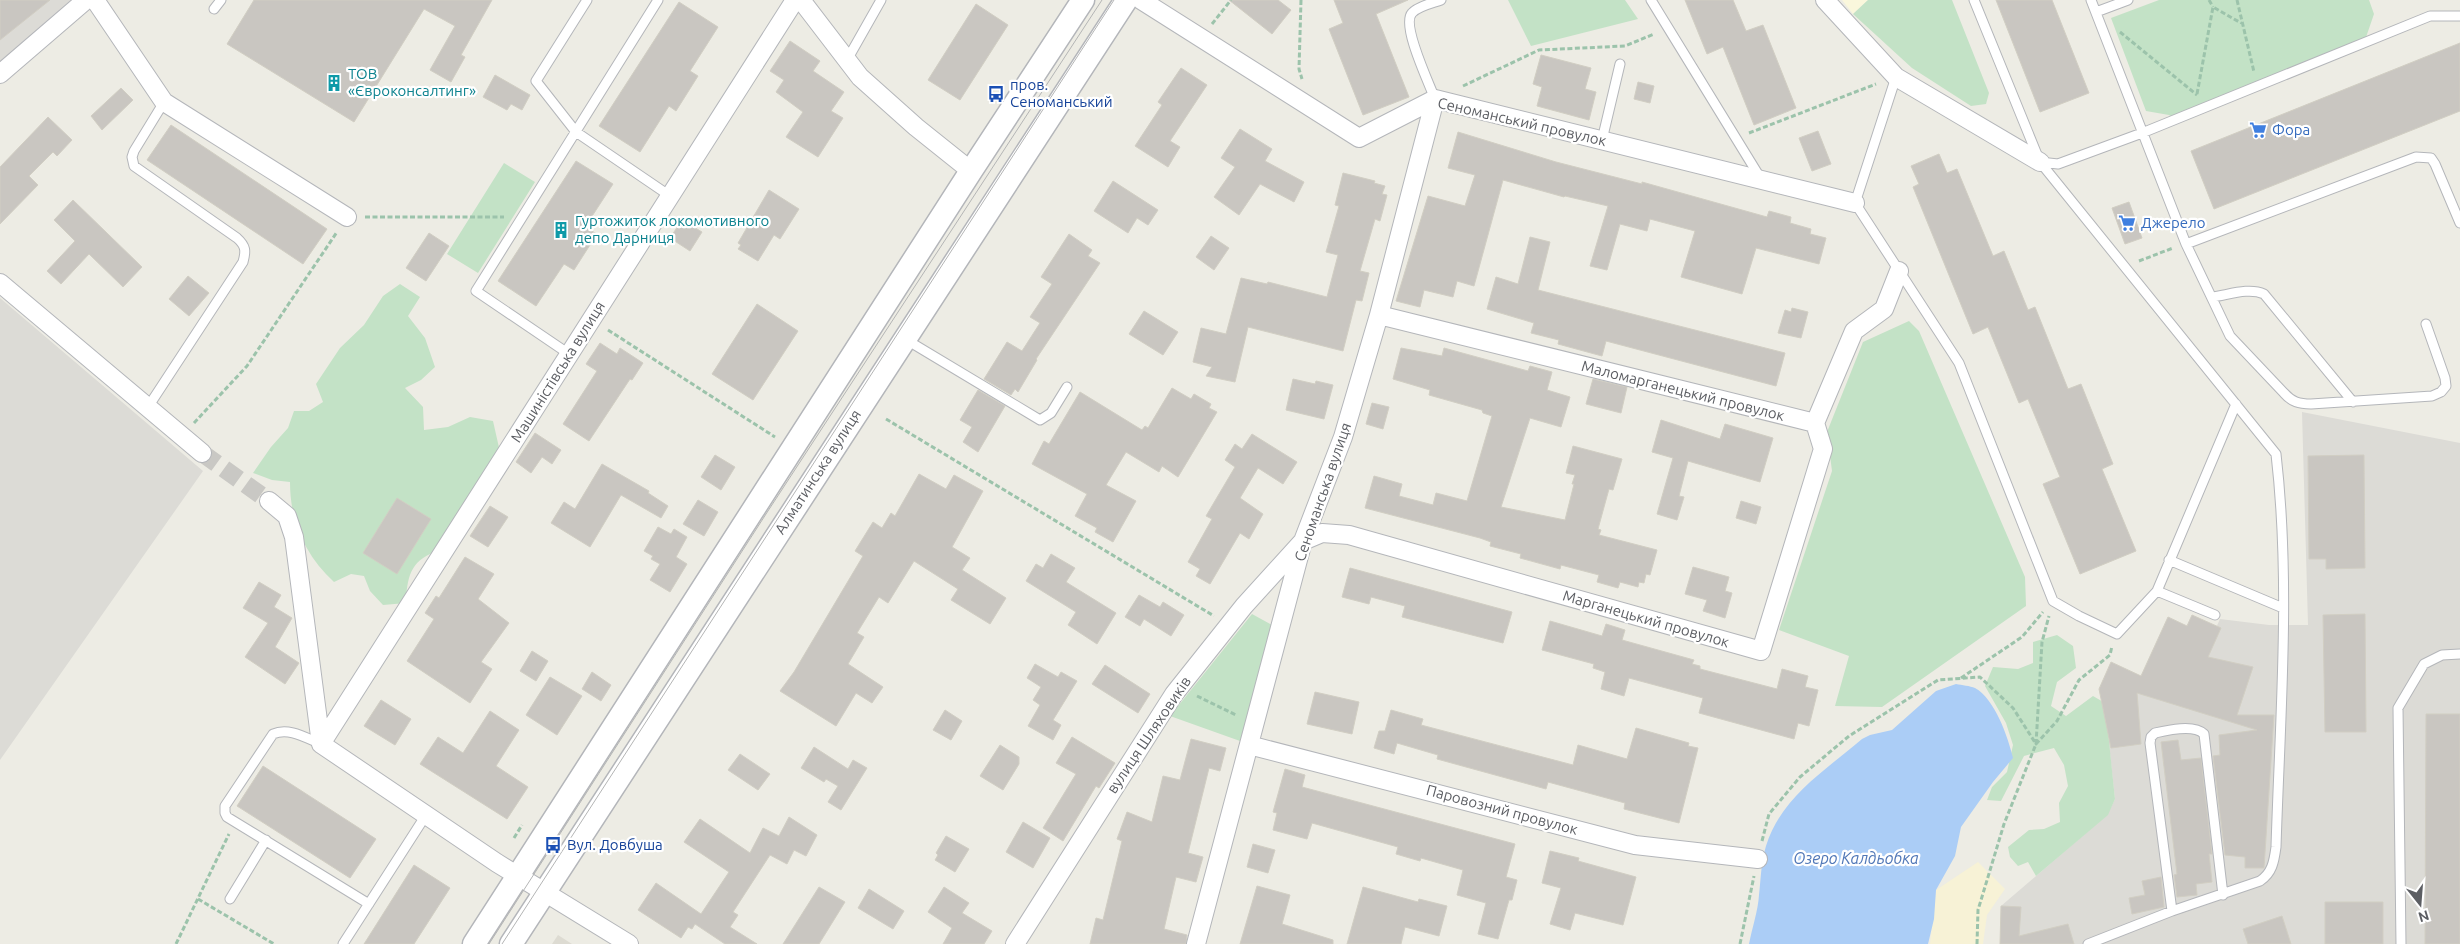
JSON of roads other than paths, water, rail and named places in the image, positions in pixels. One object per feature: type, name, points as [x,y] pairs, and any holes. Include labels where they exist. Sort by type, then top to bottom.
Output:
[{"type":"street","points":[[0,74],[86,0]]},
{"type":"street","points":[[95,0],[164,102],[346,217]]},
{"type":"street","points":[[474,944],[1083,0]]},
{"type":"street","name":"Алматинська вулиця","points":[[512,944],[1126,0]]},
{"type":"street","name":"Сеноманський провулок","points":[[1141,0],[1359,138],[1435,99],[1855,203]]},
{"type":"street","points":[[1825,0],[1896,77],[2040,162]]},
{"type":"street","name":"Машиністівська вулиця","points":[[321,744],[670,196],[804,2],[860,76],[916,128],[971,171]]},
{"type":"street","name":"Сеноманська вулиця","points":[[1196,944],[1303,541],[1343,437],[1379,314],[1435,99]]},
{"type":"street","points":[[1815,423],[1854,331],[1884,308],[1899,271]]},
{"type":"street","points":[[0,283],[202,453]]},
{"type":"street","name":"Маломарганецький провулок","points":[[1379,314],[1815,423]]},
{"type":"street","name":"Марганецький провулок","points":[[1303,541],[1322,533],[1349,534],[1761,651],[1823,449],[1815,423]]},
{"type":"street","points":[[269,501],[287,516],[294,537],[321,744],[544,894],[629,944]]},
{"type":"street","name":"вулиця Шляховиків","points":[[1015,944],[1072,851],[1174,694],[1229,625],[1303,541]]},
{"type":"street","name":"Паровозний провулок","points":[[1251,738],[1635,845],[1758,859]]},
{"type":"lane","points":[[214,9],[221,0]]},
{"type":"lane","points":[[587,0],[536,81],[576,132],[670,196]]},
{"type":"lane","points":[[569,354],[476,291],[658,0]]},
{"type":"lane","points":[[847,60],[881,0]]},
{"type":"lane","points":[[1435,99],[1410,35],[1408,21],[1412,12],[1441,0]]},
{"type":"lane","points":[[1651,0],[1761,180]]},
{"type":"lane","points":[[1974,0],[2040,162],[2276,454],[2282,507],[2283,608],[2276,848],[2273,867],[2268,876],[2260,881],[2088,944]]},
{"type":"lane","points":[[2091,0],[2186,244],[2230,336],[2291,400],[2306,404],[2353,402],[2432,396],[2441,392],[2446,386],[2445,378],[2426,324]]},
{"type":"lane","points":[[2096,12],[2128,0]]},
{"type":"lane","points":[[2040,162],[2058,164],[2142,133],[2430,16],[2460,16]]},
{"type":"lane","points":[[1602,140],[1620,64]]},
{"type":"lane","points":[[1896,77],[1855,203],[1959,363],[2053,601],[2117,634],[2157,591],[2236,404]]},
{"type":"lane","points":[[148,407],[243,262],[246,252],[243,244],[237,238],[134,166],[132,157],[134,151],[164,102]]},
{"type":"lane","points":[[2186,244],[2416,157],[2431,158],[2436,164],[2460,223]]},
{"type":"lane","points":[[2212,297],[2248,291],[2257,291],[2264,294],[2353,402]]},
{"type":"lane","points":[[904,339],[1040,420],[1051,413],[1067,387]]},
{"type":"lane","points":[[2169,560],[2283,608]]},
{"type":"lane","points":[[2157,591],[2215,615]]},
{"type":"lane","points":[[2401,944],[2398,708],[2424,664],[2442,654],[2460,654]]},
{"type":"lane","points":[[2172,912],[2150,743],[2151,737],[2155,733],[2192,729],[2199,730],[2204,734],[2223,895]]},
{"type":"lane","points":[[321,744],[282,730],[273,734],[225,806],[225,813],[235,822],[369,904]]},
{"type":"lane","points":[[343,944],[426,815]]},
{"type":"lane","points":[[230,899],[266,840]]},
{"type":"water","name":"Озеро Калдьобка","points":[[1956,684],[1975,688],[1989,701],[2000,719],[2013,758],[1993,782],[1961,827],[1955,856],[1936,890],[1934,919],[1928,944],[1749,944],[1757,907],[1766,846],[1782,813],[1793,799],[1862,739],[1870,735],[1892,730],[1936,691]]},
{"type":"tunnel","points":[[202,453],[269,501]]},
{"type":"tram line","points":[[489,944],[766,514],[1102,0]]},
{"type":"tram line","points":[[502,944],[1114,0]]},
{"type":"place","name":"ТОВ «Євроконсалтинг»","points":[[334,83]]},
{"type":"place","name":"пров. Сеноманський","points":[[996,94]]},
{"type":"place","name":"Фора","points":[[2258,130]]},
{"type":"place","name":"Джерело","points":[[2127,223]]},
{"type":"place","name":"Гуртожиток локомотивного депо Дарниця","points":[[561,230]]},
{"type":"place","name":"Вул. Довбуша","points":[[553,845]]}]
